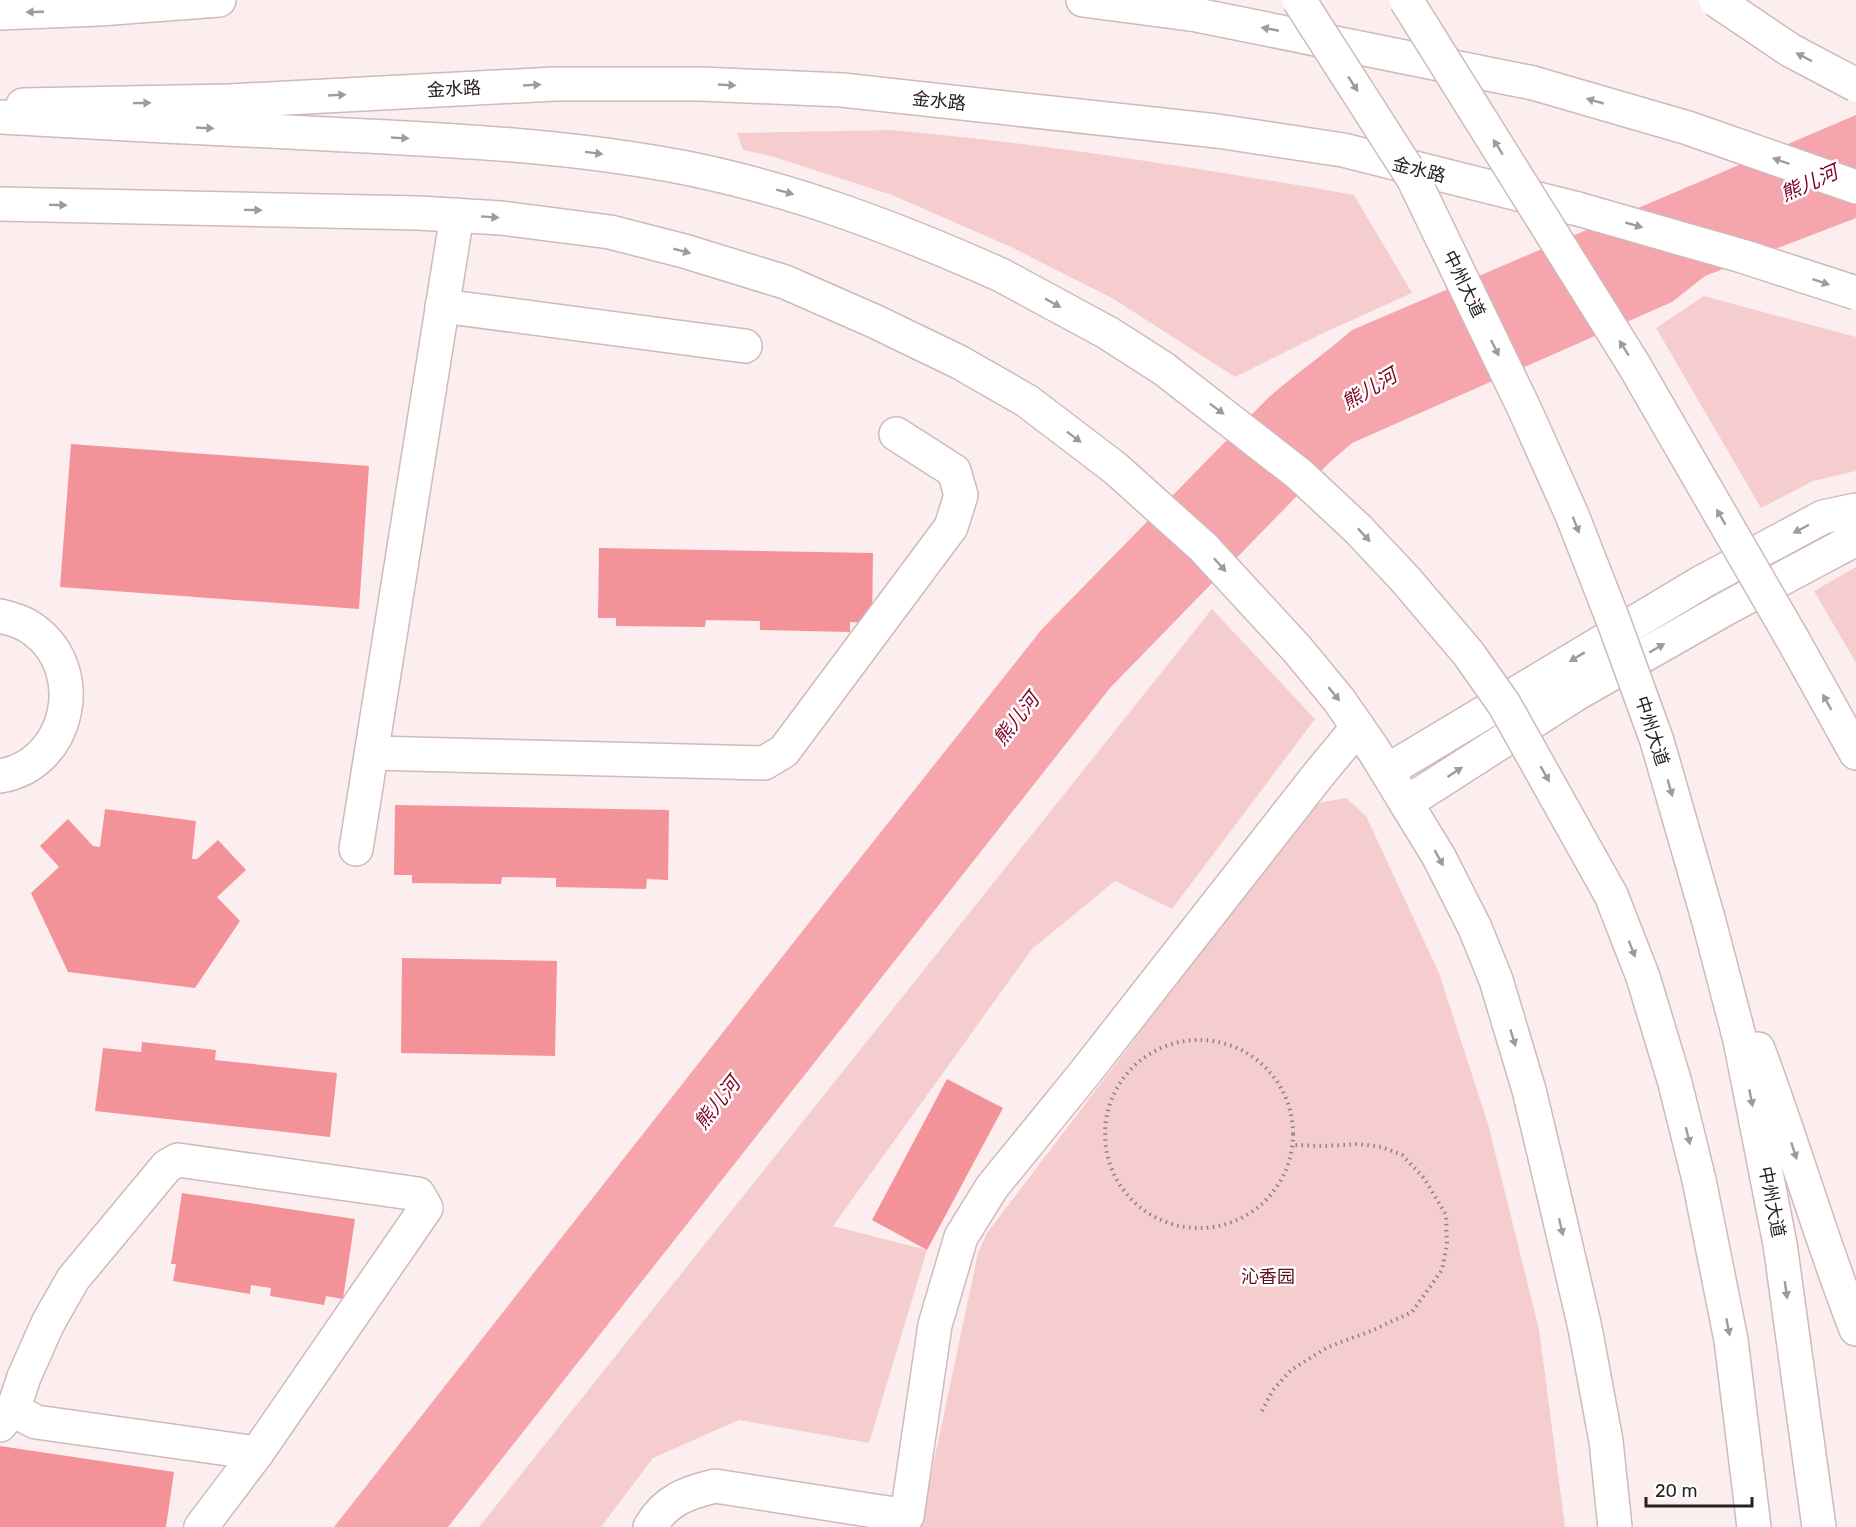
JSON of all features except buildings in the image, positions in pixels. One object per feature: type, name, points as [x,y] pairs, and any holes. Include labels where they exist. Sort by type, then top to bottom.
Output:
[{"type":"main road","points":[[0,13],[99,9],[219,0]]},
{"type":"main road","points":[[1083,0],[1197,15],[1533,83],[1688,128],[1856,187]]},
{"type":"main road","name":"中州大道","points":[[1299,0],[1413,178],[1568,504],[1657,741],[1740,1040],[1780,1244],[1819,1527]]},
{"type":"main road","points":[[1406,0],[1634,364],[1856,753]]},
{"type":"main road","points":[[1716,0],[1790,50],[1856,85]]},
{"type":"main road","name":"金水路","points":[[0,106],[229,101],[555,84],[701,84],[842,90],[1217,131],[1343,150],[1578,209],[1742,256],[1856,293]]},
{"type":"main road","points":[[0,117],[545,147],[619,156],[688,169],[817,201],[931,244],[1002,275],[1108,333],[1164,369],[1299,474],[1359,529],[1468,653],[1504,704],[1611,895],[1643,977],[1675,1083],[1699,1180],[1731,1340],[1754,1527]]},
{"type":"main road","points":[[0,204],[457,215],[501,218],[610,232],[684,251],[785,282],[874,321],[938,352],[1027,401],[1115,468],[1159,505],[1203,547],[1297,649],[1339,700],[1439,857],[1475,928],[1496,980],[1529,1090],[1585,1328],[1606,1441],[1615,1527]]},
{"type":"main road","points":[[356,849],[457,215]]},
{"type":"main road","points":[[442,306],[745,346]]},
{"type":"main road","points":[[372,753],[764,763],[784,751],[951,526],[961,495],[954,471],[896,434]]},
{"type":"main road","points":[[1386,771],[1702,582],[1823,517],[1856,510]]},
{"type":"main road","points":[[1406,803],[1576,694],[1725,609],[1856,539]]},
{"type":"main road","points":[[0,616],[15,620],[34,630],[50,645],[67,683],[67,704],[63,724],[53,742],[40,757],[23,769],[0,776]]},
{"type":"main road","points":[[650,1527],[666,1505],[686,1493],[715,1486],[907,1516],[935,1325],[961,1238],[992,1187],[1358,727]]},
{"type":"main road","points":[[1708,918],[1780,1109],[1836,1278],[1856,1329]]},
{"type":"main road","points":[[201,1527],[257,1453],[426,1208],[418,1194],[178,1160],[166,1166],[73,1279],[48,1323],[7,1417],[257,1453]]},
{"type":"path","points":[[1188,1040],[1214,1041],[1239,1048],[1262,1062],[1279,1083],[1290,1107],[1294,1132],[1293,1145],[1284,1175],[1272,1194],[1256,1209],[1225,1224],[1190,1228],[1166,1222],[1151,1214],[1126,1193],[1113,1173],[1106,1149],[1105,1125],[1110,1101],[1118,1086],[1140,1060],[1163,1047],[1188,1040]]},
{"type":"path","points":[[1262,1411],[1273,1390],[1291,1370],[1328,1347],[1412,1312],[1442,1270],[1447,1244],[1446,1215],[1424,1178],[1402,1155],[1383,1147],[1358,1144],[1293,1145]]},
{"type":"green space","points":[[890,130],[1007,142],[1123,158],[1354,195],[1412,293],[1319,335],[1235,377],[1112,298],[1011,247],[892,195],[771,156],[743,150],[737,133]]},
{"type":"green space","points":[[1704,296],[1856,337],[1856,471],[1813,481],[1761,508],[1656,328]]},
{"type":"green space","points":[[1856,567],[1856,663],[1814,591]]},
{"type":"green space","points":[[1212,609],[1315,719],[1172,909],[1115,881],[1032,949],[833,1226],[927,1250],[869,1443],[739,1420],[653,1458],[601,1527],[479,1527]]},
{"type":"green space","name":"沁香园","points":[[1346,798],[1366,816],[1439,973],[1488,1124],[1539,1329],[1565,1527],[920,1527],[978,1253],[987,1233],[1302,819],[1318,803]]},
{"type":"water","name":"熊儿河","points":[[1856,115],[1856,218],[1705,276],[1672,302],[1352,443],[1329,463],[1110,688],[448,1527],[334,1527],[1042,629],[1268,398],[1352,330]]}]
